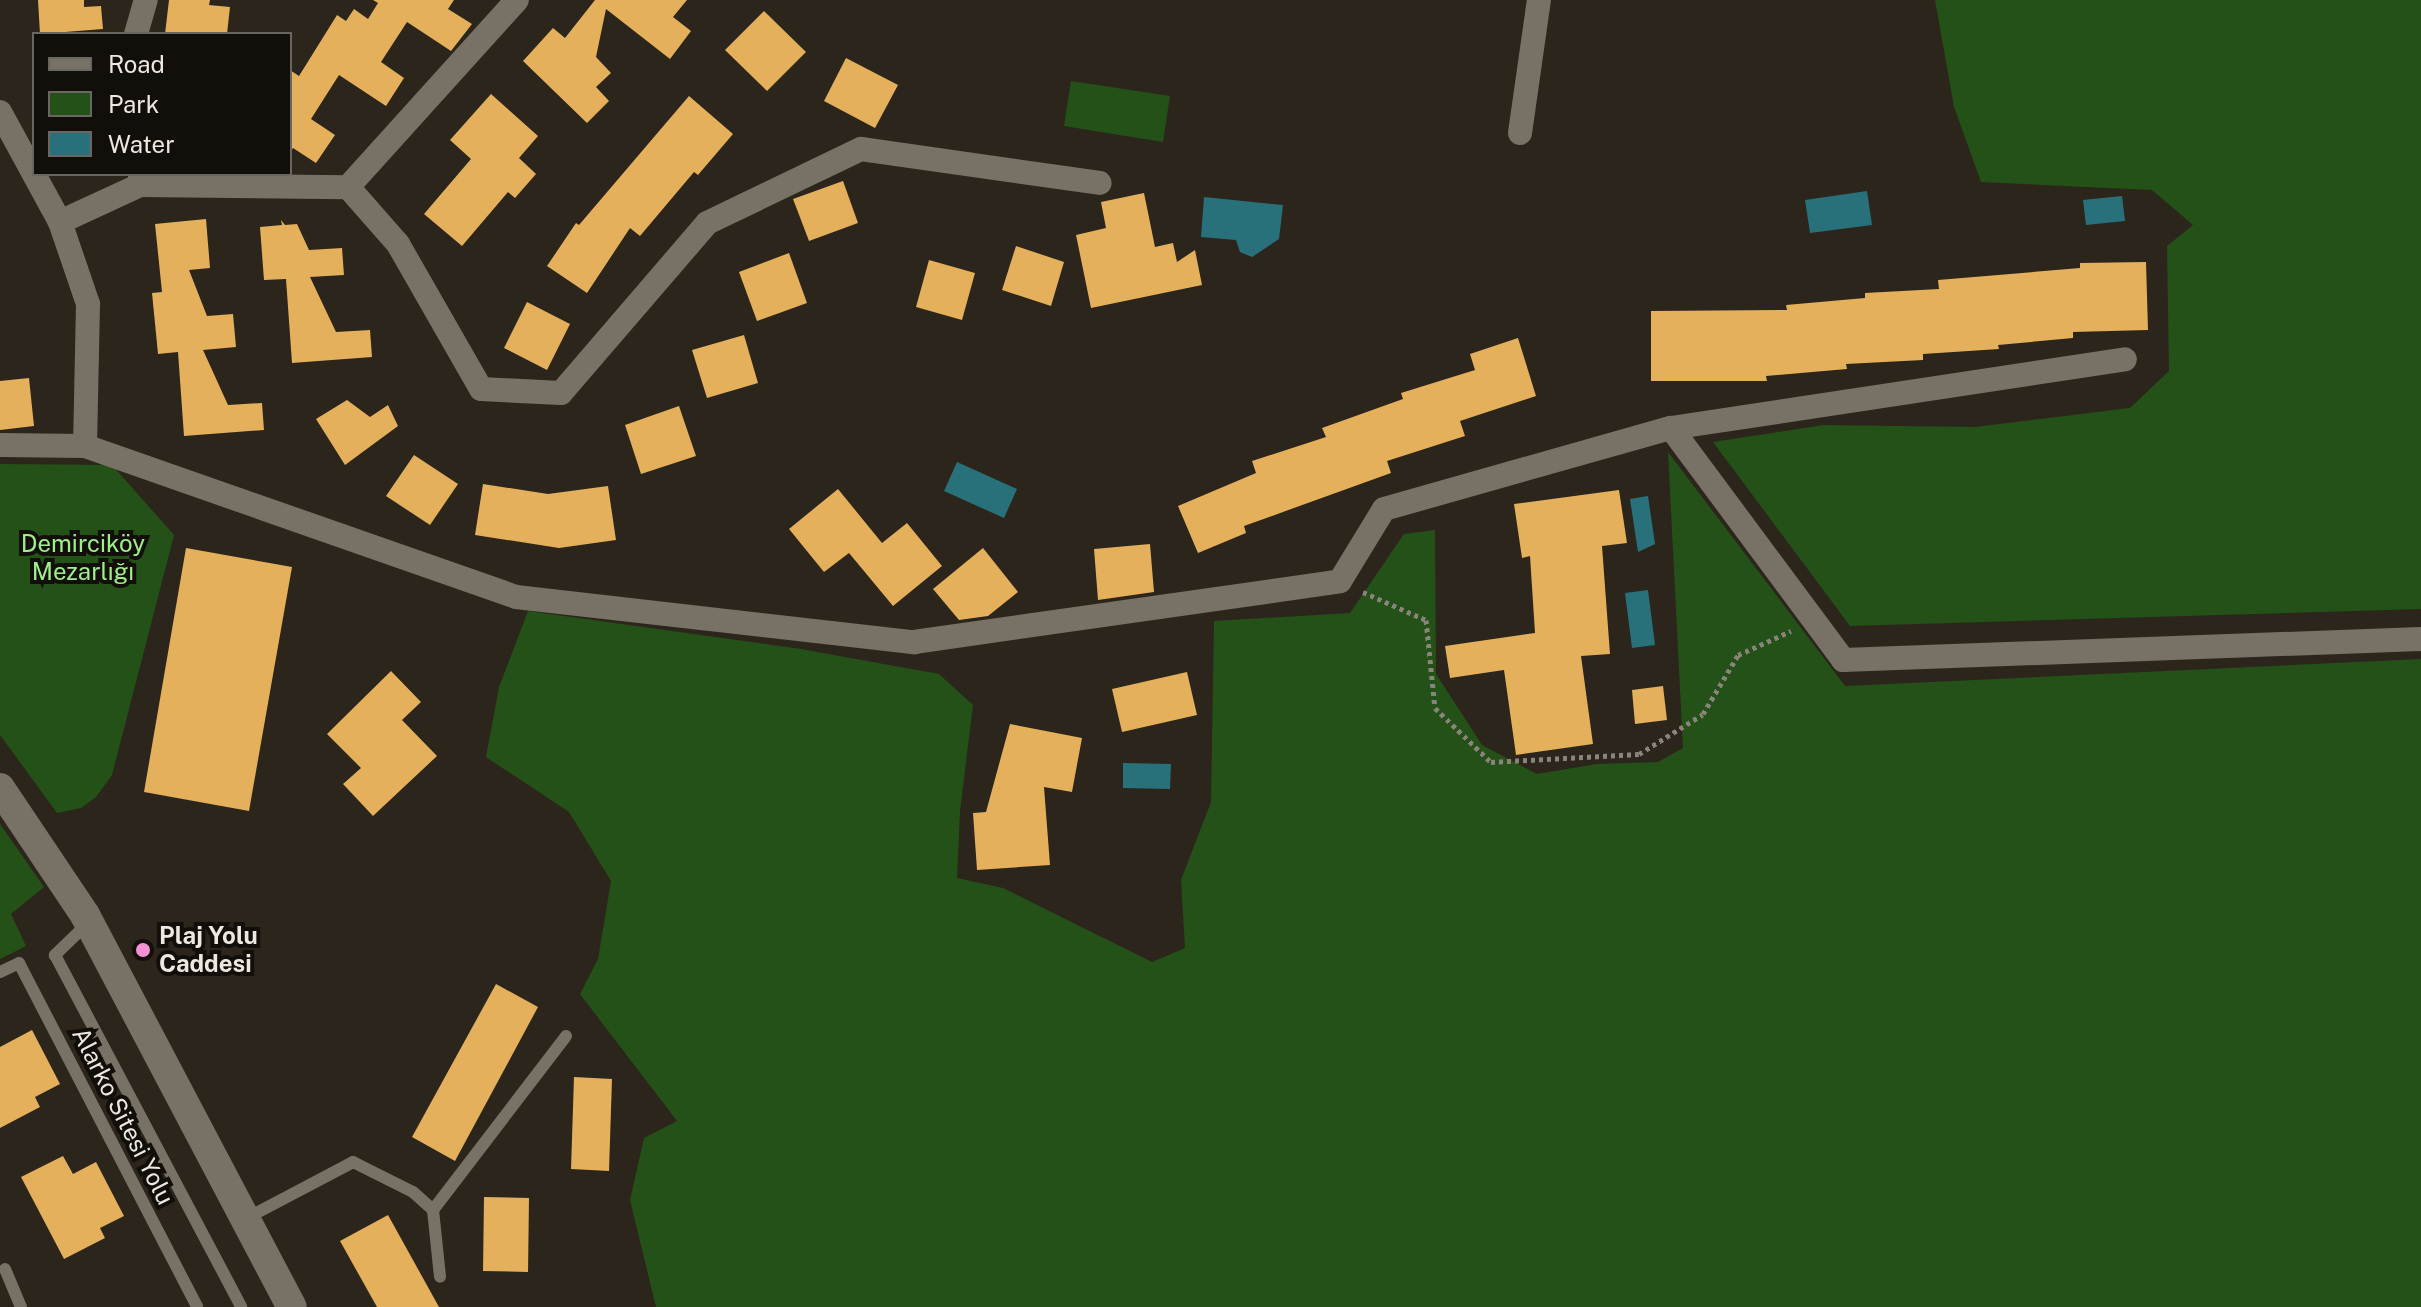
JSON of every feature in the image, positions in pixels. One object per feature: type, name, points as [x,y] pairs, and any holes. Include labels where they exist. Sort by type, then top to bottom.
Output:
[{"type":"street","points":[[137,32],[146,0]]},
{"type":"street","points":[[348,187],[517,0]]},
{"type":"street","points":[[1520,133],[1539,0]]},
{"type":"street","points":[[0,112],[32,171]]},
{"type":"street","points":[[60,222],[140,180],[348,187],[398,244],[481,389],[561,393],[707,223],[861,149],[1100,183]]},
{"type":"street","points":[[35,176],[60,222],[88,304],[85,446]]},
{"type":"street","points":[[0,445],[85,446],[516,597],[914,642],[1340,581],[1384,509],[1671,428],[2125,359]]},
{"type":"street","points":[[1671,428],[1843,660],[2421,639]]},
{"type":"street","points":[[0,788],[89,922],[292,1307]]},
{"type":"lane","points":[[89,922],[55,955],[241,1307]]},
{"type":"lane","name":"Alarko Sitesi Yolu","points":[[0,972],[19,963],[197,1307]]},
{"type":"lane","points":[[433,1210],[566,1036]]},
{"type":"lane","points":[[245,1219],[353,1162],[413,1192],[433,1210],[440,1277]]},
{"type":"lane","points":[[5,1269],[21,1307]]},
{"type":"path","points":[[1340,581],[1426,620],[1435,708],[1491,762],[1639,754],[1703,714],[1738,655],[1814,621]]},
{"type":"green space","points":[[1935,0],[2421,0],[2421,609],[1850,626],[1713,442],[1824,425],[1975,427],[2130,408],[2169,371],[2167,246],[2193,225],[2152,190],[1981,182],[1954,107]]},
{"type":"green space","points":[[1071,81],[1170,96],[1163,142],[1064,126]]},
{"type":"green space","points":[[1668,452],[1845,686],[2421,659],[2421,1307],[656,1307],[630,1200],[644,1138],[677,1121],[580,994],[598,959],[611,881],[569,812],[486,757],[499,687],[528,611],[801,649],[939,674],[973,705],[960,811],[957,878],[1003,888],[1152,962],[1185,948],[1181,880],[1211,802],[1214,621],[1350,613],[1404,534],[1435,530],[1436,674],[1482,745],[1537,774],[1597,764],[1658,762],[1683,748]]},
{"type":"green space","name":"Demirciköy Mezarlığı","points":[[0,464],[112,465],[174,535],[112,775],[96,797],[81,808],[57,813],[0,735]]},
{"type":"green space","points":[[0,824],[44,887],[11,914],[26,946],[0,959]]},
{"type":"water","points":[[1867,191],[1872,225],[1810,233],[1805,200]]},
{"type":"water","points":[[2122,196],[2125,221],[2086,225],[2083,200]]},
{"type":"water","points":[[1204,197],[1283,205],[1279,239],[1252,257],[1240,252],[1236,240],[1201,237]]},
{"type":"water","points":[[957,462],[1017,489],[1004,518],[944,491]]},
{"type":"water","points":[[1648,496],[1655,544],[1638,552],[1630,499]]},
{"type":"water","points":[[1648,590],[1655,645],[1632,648],[1625,593]]},
{"type":"water","points":[[1123,763],[1171,764],[1170,789],[1123,788]]},
{"type":"building","points":[[38,0],[84,0],[84,7],[101,6],[103,29],[40,32]]},
{"type":"building","points":[[169,0],[210,0],[209,5],[230,7],[227,32],[165,32]]},
{"type":"building","points":[[373,0],[454,0],[448,9],[472,24],[451,51],[407,22],[381,62],[404,78],[386,106],[339,75],[311,119],[335,135],[316,163],[292,150],[292,71],[299,76],[337,15],[346,21],[354,9],[368,19],[378,3]]},
{"type":"building","points":[[595,0],[687,0],[673,17],[691,31],[670,59],[606,9],[596,57],[611,73],[596,87],[609,101],[587,123],[523,61],[553,28],[565,38]]},
{"type":"building","points":[[764,11],[806,52],[767,91],[725,50]]},
{"type":"building","points":[[846,58],[898,85],[875,128],[824,101]]},
{"type":"building","points":[[491,94],[538,136],[519,158],[536,174],[515,198],[508,192],[462,246],[424,214],[471,159],[450,140]]},
{"type":"building","points":[[689,96],[733,134],[698,175],[694,172],[640,236],[630,228],[587,293],[547,266],[576,223],[579,225]]},
{"type":"building","points":[[843,181],[858,223],[809,241],[793,199]]},
{"type":"building","points":[[1144,193],[1155,247],[1173,243],[1177,262],[1195,250],[1202,285],[1091,308],[1076,235],[1106,228],[1101,202]]},
{"type":"building","points":[[206,219],[210,268],[189,270],[207,316],[233,314],[236,347],[203,350],[228,405],[262,403],[264,430],[184,436],[178,352],[158,354],[152,293],[162,292],[155,224]]},
{"type":"building","points":[[281,220],[285,225],[297,224],[309,250],[342,248],[344,275],[310,277],[336,332],[370,330],[372,357],[292,363],[286,279],[264,280],[260,227],[282,225]]},
{"type":"building","points":[[1016,246],[1064,262],[1051,306],[1002,290]]},
{"type":"building","points":[[789,253],[807,303],[757,321],[739,272]]},
{"type":"building","points":[[929,260],[975,273],[962,320],[916,307]]},
{"type":"building","points":[[2146,262],[2148,330],[2073,332],[2073,338],[1998,345],[1999,349],[1923,354],[1923,360],[1846,364],[1847,369],[1766,376],[1767,381],[1651,381],[1651,311],[1787,310],[1786,305],[1865,298],[1865,293],[1939,289],[1938,280],[2080,268],[2080,263]]},
{"type":"building","points":[[527,302],[570,324],[547,370],[504,348]]},
{"type":"building","points":[[744,335],[758,383],[707,398],[692,350]]},
{"type":"building","points":[[1518,338],[1536,396],[1460,421],[1465,436],[1387,461],[1391,473],[1244,526],[1246,533],[1198,553],[1178,506],[1256,473],[1252,461],[1326,437],[1322,428],[1403,399],[1401,393],[1475,370],[1470,354]]},
{"type":"building","points":[[29,378],[34,426],[0,430],[0,381]]},
{"type":"building","points":[[347,400],[370,417],[388,405],[398,426],[345,465],[316,419]]},
{"type":"building","points":[[679,406],[696,456],[641,474],[625,425]]},
{"type":"building","points":[[414,455],[458,484],[430,525],[386,496]]},
{"type":"building","points":[[483,484],[548,494],[608,486],[616,540],[559,548],[475,535]]},
{"type":"building","points":[[838,489],[882,543],[907,523],[942,566],[893,606],[849,553],[824,572],[789,529]]},
{"type":"building","points":[[1619,490],[1627,543],[1602,546],[1610,654],[1581,656],[1593,744],[1516,755],[1504,670],[1450,678],[1445,646],[1535,633],[1530,556],[1522,558],[1514,504]]},
{"type":"building","points":[[1150,544],[1154,592],[1098,600],[1094,549]]},
{"type":"building","points":[[186,548],[292,567],[249,811],[144,792]]},
{"type":"building","points":[[983,548],[1018,592],[988,616],[959,620],[933,589]]},
{"type":"building","points":[[391,671],[421,702],[402,720],[437,756],[373,816],[343,784],[361,768],[327,734]]},
{"type":"building","points":[[1187,672],[1197,715],[1122,732],[1112,689]]},
{"type":"building","points":[[1663,686],[1667,720],[1635,724],[1632,690]]},
{"type":"building","points":[[1010,724],[1082,738],[1072,792],[1044,787],[1050,865],[977,870],[973,813],[986,812]]},
{"type":"building","points":[[496,984],[538,1007],[455,1161],[412,1137]]},
{"type":"building","points":[[32,1030],[60,1084],[35,1097],[40,1107],[0,1128],[0,1047]]},
{"type":"building","points":[[574,1077],[612,1079],[609,1171],[571,1169]]},
{"type":"building","points":[[63,1156],[73,1174],[96,1162],[124,1216],[100,1228],[105,1238],[64,1259],[21,1177]]},
{"type":"building","points":[[484,1197],[529,1198],[528,1272],[483,1271]]},
{"type":"building","points":[[388,1215],[439,1307],[377,1307],[340,1241]]},
{"type":"place","name":"Plaj Yolu Caddesi","points":[[143,950]]}]
